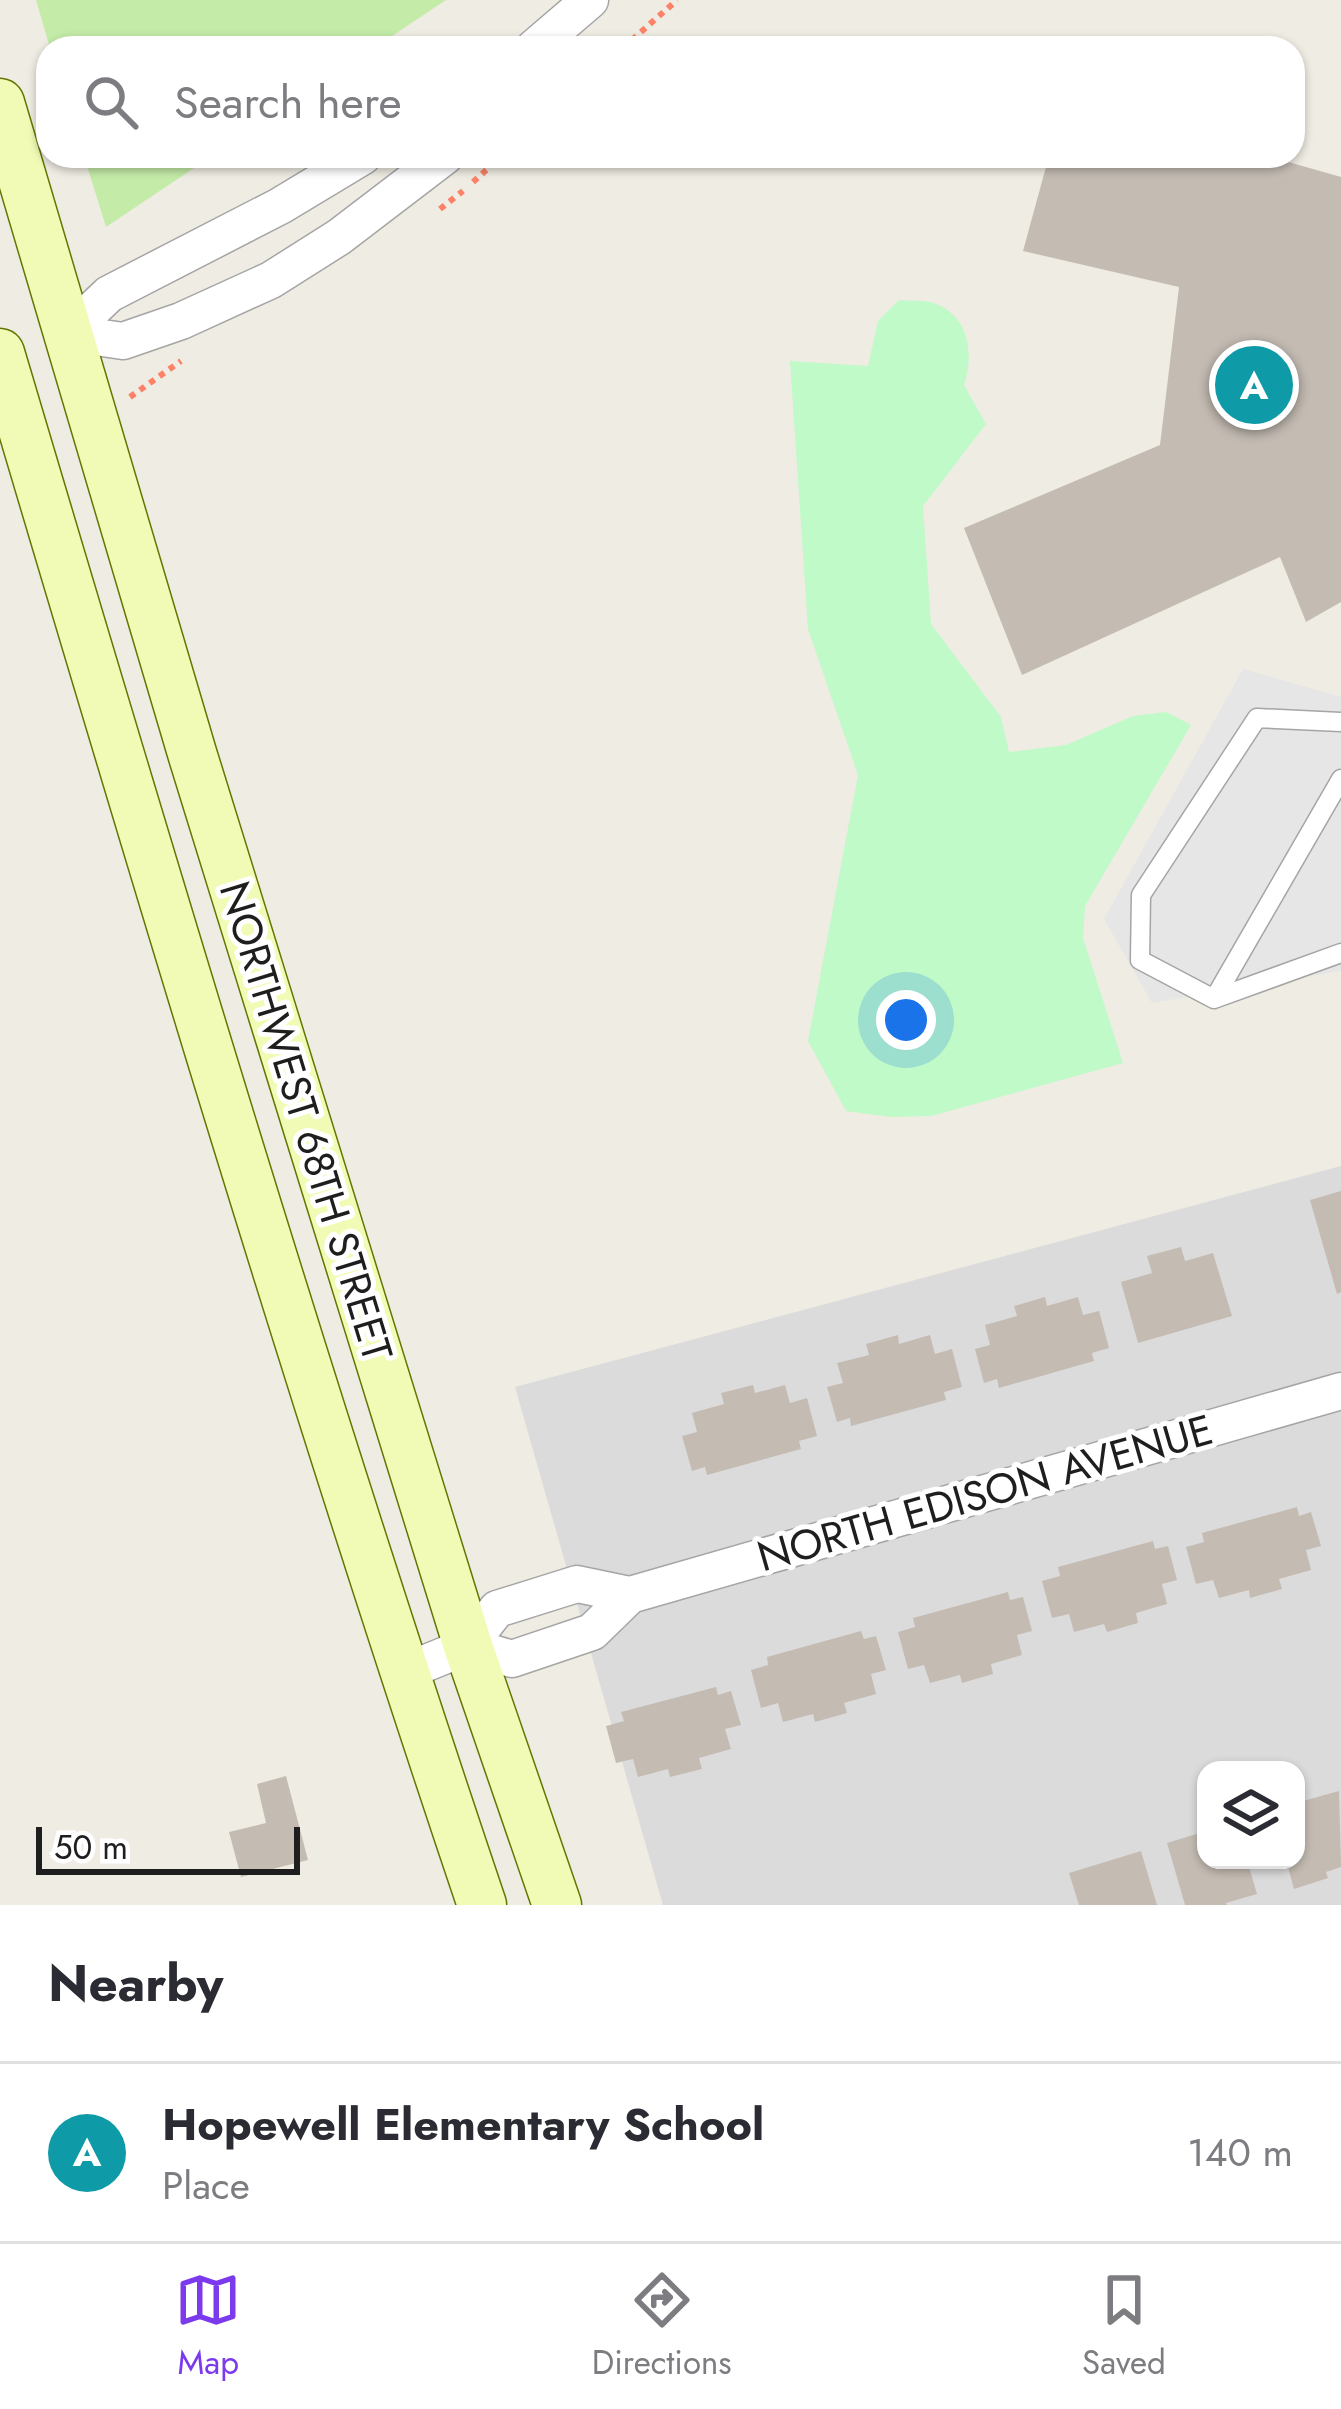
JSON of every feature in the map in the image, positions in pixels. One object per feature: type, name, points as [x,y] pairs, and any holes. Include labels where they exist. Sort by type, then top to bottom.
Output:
[{"type":"main road","name":"NORTHWEST 68TH STREET","points":[[0,103],[192,753],[468,1646],[556,1905]]},
{"type":"main road","points":[[0,354],[68,333]]},
{"type":"main road","name":"NORTHWEST 68TH STREET","points":[[0,354],[124,771],[404,1672],[482,1905]]},
{"type":"main road","points":[[124,771],[192,753]]},
{"type":"street","points":[[547,36],[590,0]]},
{"type":"street","points":[[68,333],[109,293],[280,206],[343,168]]},
{"type":"street","points":[[68,333],[123,340],[182,321],[271,280],[339,237],[429,168]]},
{"type":"street","name":"NORTH EDISON AVENUE","points":[[404,1672],[468,1646],[497,1609],[577,1584],[629,1595],[1341,1391]]},
{"type":"street","name":"NORTH EDISON AVENUE","points":[[468,1646],[512,1659],[592,1632],[629,1595]]},
{"type":"lane","points":[[1341,722],[1257,718],[1141,895],[1140,960],[1214,999],[1341,953]]},
{"type":"lane","points":[[1214,999],[1341,779]]},
{"type":"path","points":[[636,36],[676,0]]},
{"type":"shaded area","points":[[1243,669],[1341,697],[1341,971],[1152,1003],[1104,919]]},
{"type":"shaded area","points":[[1341,1166],[1341,1905],[663,1905],[515,1387]]},
{"type":"green space","points":[[36,0],[446,0],[392,36],[46,36]]},
{"type":"green space","points":[[88,168],[194,168],[106,227]]},
{"type":"green space","points":[[899,300],[943,307],[960,324],[968,347],[964,385],[986,424],[923,506],[931,624],[1001,717],[1009,752],[1066,745],[1133,716],[1166,712],[1191,725],[1085,906],[1083,938],[1123,1063],[931,1116],[891,1117],[846,1111],[808,1041],[858,775],[808,629],[790,361],[868,366],[878,321]]},
{"type":"building","points":[[1305,167],[1341,177],[1341,602],[1306,622],[1280,557],[1022,675],[964,528],[1160,445],[1179,287],[1023,251],[1046,168]]},
{"type":"building","points":[[1341,1191],[1341,1292],[1337,1294],[1310,1200]]},
{"type":"building","points":[[1181,1247],[1185,1261],[1213,1253],[1232,1316],[1138,1343],[1121,1282],[1152,1273],[1147,1256]]},
{"type":"building","points":[[1045,1297],[1047,1306],[1078,1297],[1083,1315],[1099,1311],[1109,1348],[1092,1353],[1094,1361],[999,1388],[997,1379],[984,1383],[975,1349],[990,1345],[985,1325],[1017,1316],[1014,1306]]},
{"type":"building","points":[[898,1335],[899,1344],[930,1335],[935,1354],[952,1349],[962,1387],[944,1392],[946,1400],[851,1426],[850,1418],[837,1422],[827,1387],[843,1383],[837,1363],[869,1355],[866,1344]]},
{"type":"building","points":[[753,1385],[755,1393],[785,1385],[790,1403],[807,1398],[817,1436],[799,1441],[801,1449],[707,1475],[705,1467],[692,1471],[682,1436],[697,1432],[692,1413],[724,1404],[721,1393]]},
{"type":"building","points":[[1297,1507],[1299,1516],[1311,1512],[1321,1546],[1306,1550],[1311,1570],[1279,1579],[1282,1589],[1250,1598],[1249,1590],[1219,1598],[1213,1580],[1196,1584],[1186,1547],[1204,1542],[1202,1533]]},
{"type":"building","points":[[1153,1541],[1155,1549],[1168,1546],[1177,1580],[1162,1584],[1167,1604],[1136,1613],[1138,1623],[1107,1632],[1104,1624],[1074,1632],[1069,1614],[1052,1618],[1042,1581],[1060,1576],[1058,1567]]},
{"type":"building","points":[[1008,1592],[1010,1600],[1023,1597],[1032,1631],[1017,1635],[1022,1655],[991,1664],[993,1674],[962,1683],[960,1675],[930,1683],[924,1665],[908,1669],[898,1632],[915,1627],[913,1618]]},
{"type":"building","points":[[861,1631],[864,1639],[876,1636],[886,1670],[871,1674],[876,1694],[844,1703],[847,1713],[815,1722],[813,1714],[783,1722],[778,1703],[761,1708],[751,1670],[768,1665],[767,1657]]},
{"type":"building","points":[[716,1687],[718,1695],[731,1691],[741,1725],[725,1729],[731,1749],[699,1758],[702,1769],[670,1777],[668,1769],[638,1777],[633,1759],[616,1763],[606,1726],[624,1721],[621,1712]]},
{"type":"building","points":[[286,1776],[308,1860],[241,1877],[229,1832],[266,1823],[257,1784]]},
{"type":"building","points":[[1339,1791],[1341,1867],[1326,1872],[1328,1878],[1294,1889],[1288,1869],[1305,1869],[1305,1800]]},
{"type":"building","points":[[1197,1834],[1197,1869],[1250,1869],[1257,1894],[1227,1905],[1185,1905],[1167,1843]]},
{"type":"building","points":[[1141,1851],[1157,1905],[1079,1905],[1069,1873]]},
{"type":"place","name":"Hopewell Elementary School","points":[[1254,385]]}]
